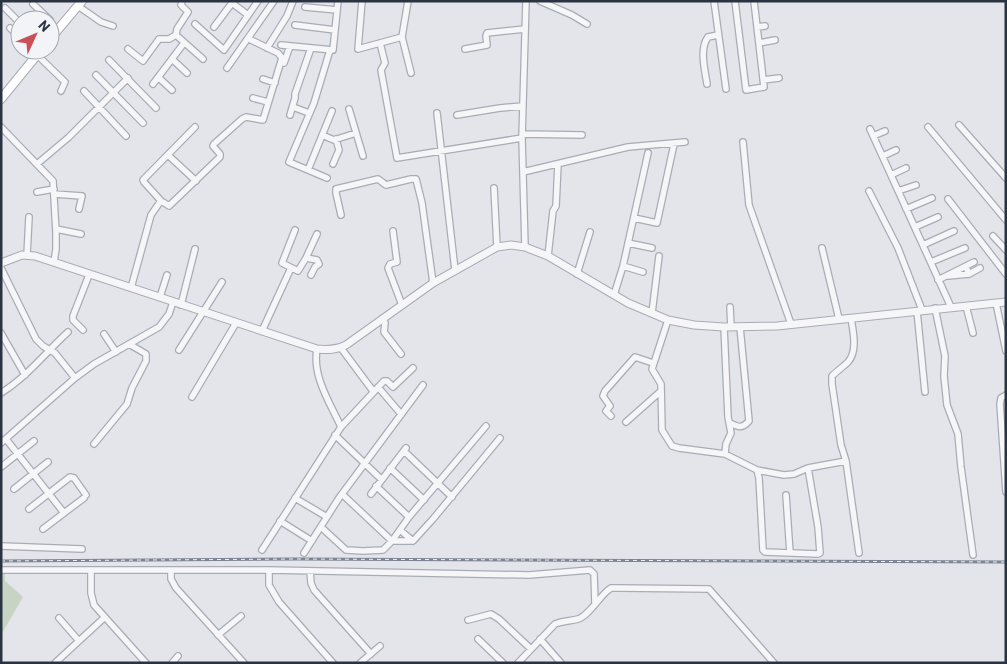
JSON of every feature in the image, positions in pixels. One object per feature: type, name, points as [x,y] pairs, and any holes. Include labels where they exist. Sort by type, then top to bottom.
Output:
[{"type":"main road","points":[[60,27],[80,4]]},
{"type":"main road","points":[[1,99],[30,60]]},
{"type":"street","points":[[128,49],[143,62],[159,39],[169,39],[176,35],[188,12],[181,5],[182,1]]},
{"type":"street","points":[[195,24],[224,50],[258,1]]},
{"type":"street","points":[[227,68],[274,1]]},
{"type":"street","points":[[267,48],[287,16],[293,1]]},
{"type":"street","points":[[327,178],[289,162],[309,113],[330,50],[333,50],[338,1]]},
{"type":"street","points":[[362,1],[358,49],[402,37]]},
{"type":"street","points":[[408,1],[402,37],[410,73]]},
{"type":"street","points":[[525,247],[522,136],[526,1]]},
{"type":"street","points":[[540,1],[587,24]]},
{"type":"street","points":[[714,1],[726,89]]},
{"type":"street","points":[[735,1],[746,90],[764,87],[754,1]]},
{"type":"street","points":[[214,26],[232,3],[248,15]]},
{"type":"street","points":[[33,4],[39,10]]},
{"type":"street","points":[[80,4],[101,22],[113,26]]},
{"type":"street","points":[[305,7],[337,10]]},
{"type":"street","points":[[5,8],[10,13]]},
{"type":"street","points":[[295,25],[335,30]]},
{"type":"street","points":[[757,27],[765,26]]},
{"type":"street","points":[[465,49],[487,45],[487,33],[526,28]]},
{"type":"street","points":[[176,35],[203,59]]},
{"type":"street","points":[[707,84],[704,43],[708,37],[718,35]]},
{"type":"street","points":[[195,128],[143,180],[162,202],[169,206],[221,155],[213,146],[216,142],[244,118],[262,120],[282,58],[278,53],[249,39]]},
{"type":"street","points":[[759,43],[774,40]]},
{"type":"street","points":[[153,84],[184,43]]},
{"type":"street","points":[[380,44],[386,63],[381,70],[397,158],[522,136],[582,135]]},
{"type":"street","points":[[281,45],[330,50]]},
{"type":"street","points":[[275,90],[290,46]]},
{"type":"street","points":[[290,115],[295,94],[311,48]]},
{"type":"street","points":[[172,59],[187,73]]},
{"type":"street","points":[[44,60],[66,82],[61,91]]},
{"type":"street","points":[[109,60],[156,108]]},
{"type":"street","points":[[96,75],[143,123]]},
{"type":"street","points":[[158,77],[172,90]]},
{"type":"street","points":[[37,164],[69,137],[128,78]]},
{"type":"street","points":[[763,80],[780,78]]},
{"type":"street","points":[[263,80],[275,83]]},
{"type":"street","points":[[84,91],[126,136]]},
{"type":"street","points":[[253,98],[268,102]]},
{"type":"street","points":[[457,115],[523,106]]},
{"type":"street","points":[[293,107],[309,113]]},
{"type":"street","points":[[349,109],[364,156]]},
{"type":"street","points":[[308,170],[332,111]]},
{"type":"street","points":[[437,113],[455,270]]},
{"type":"street","points":[[959,125],[1006,178]]},
{"type":"street","points":[[1,127],[52,179],[56,229],[54,262]]},
{"type":"street","points":[[928,127],[1006,220]]},
{"type":"street","points":[[870,129],[951,307]]},
{"type":"street","points":[[873,136],[885,131]]},
{"type":"street","points":[[322,135],[336,139],[356,133]]},
{"type":"street","points":[[333,164],[339,150],[336,139]]},
{"type":"street","points":[[523,172],[628,147],[685,142]]},
{"type":"street","points":[[744,142],[749,205],[791,324]]},
{"type":"street","points":[[634,218],[657,223],[674,144]]},
{"type":"street","points":[[883,156],[896,150]]},
{"type":"street","points":[[614,295],[623,266],[648,152]]},
{"type":"street","points":[[168,155],[196,181]]},
{"type":"street","points":[[548,256],[552,211],[556,206],[558,164]]},
{"type":"street","points":[[890,174],[906,168]]},
{"type":"street","points":[[341,215],[336,189],[378,178],[386,185],[416,179],[422,203],[433,283]]},
{"type":"street","points":[[898,191],[916,185]]},
{"type":"street","points":[[494,188],[497,247]]},
{"type":"street","points":[[37,192],[54,191],[82,196],[79,209]]},
{"type":"street","points":[[869,192],[898,248],[919,310],[925,392]]},
{"type":"street","points":[[906,210],[932,198]]},
{"type":"street","points":[[948,200],[1006,274]]},
{"type":"street","points":[[131,288],[151,215],[162,202]]},
{"type":"street","points":[[27,255],[29,216]]},
{"type":"street","points":[[915,227],[938,217]]},
{"type":"street","points":[[56,229],[82,234]]},
{"type":"street","points":[[295,230],[282,263],[299,271],[317,234]]},
{"type":"street","points":[[393,231],[397,262],[390,264],[388,268],[402,305]]},
{"type":"street","points":[[923,245],[954,231]]},
{"type":"street","points":[[577,274],[590,232]]},
{"type":"street","points":[[993,236],[1006,250]]},
{"type":"street","points":[[628,243],[652,248]]},
{"type":"street","points":[[1,263],[27,255],[54,262],[202,312],[317,349],[326,350],[340,348],[433,283],[455,270],[497,247],[511,245],[525,247],[548,256],[614,295],[668,320],[694,325],[740,327],[791,324],[1006,302]]},
{"type":"street","points":[[822,248],[838,319]]},
{"type":"street","points":[[931,262],[964,248]]},
{"type":"street","points":[[182,305],[195,249]]},
{"type":"street","points":[[652,313],[659,256]]},
{"type":"street","points":[[306,258],[319,262],[311,275]]},
{"type":"street","points":[[938,280],[974,262]]},
{"type":"street","points":[[623,266],[643,272]]},
{"type":"street","points":[[966,267],[969,274]]},
{"type":"street","points":[[1,268],[36,338],[43,346],[55,353],[75,378]]},
{"type":"street","points":[[262,331],[291,268]]},
{"type":"street","points":[[948,276],[955,277],[969,274],[980,268]]},
{"type":"street","points":[[82,330],[73,320],[72,316],[89,274]]},
{"type":"street","points":[[160,297],[167,275]]},
{"type":"street","points":[[178,350],[222,282]]},
{"type":"street","points":[[64,513],[19,454],[4,441],[75,378],[155,330],[164,322],[173,302]]},
{"type":"street","points":[[996,303],[1006,351]]},
{"type":"street","points":[[966,306],[973,333]]},
{"type":"street","points":[[725,454],[726,444],[731,433],[727,327],[730,307]]},
{"type":"street","points":[[935,308],[945,356],[944,376],[947,405],[958,434],[973,555]]},
{"type":"street","points":[[383,318],[386,323],[384,332],[401,354]]},
{"type":"street","points":[[851,318],[854,341],[851,356],[846,364],[832,376],[832,380],[859,553]]},
{"type":"street","points":[[668,320],[652,371],[659,380],[661,391],[662,430],[672,446],[725,454],[757,470],[784,475],[794,474],[808,468],[846,461]]},
{"type":"street","points":[[192,396],[236,323]]},
{"type":"street","points":[[730,423],[740,427],[745,426],[749,421],[740,327]]},
{"type":"street","points":[[1,393],[25,375],[68,332]]},
{"type":"street","points":[[1,333],[25,375]]},
{"type":"street","points":[[104,334],[116,352]]},
{"type":"street","points":[[94,444],[127,404],[132,388],[146,361],[146,354],[129,344]]},
{"type":"street","points":[[340,348],[401,414]]},
{"type":"street","points":[[317,349],[316,366],[340,427]]},
{"type":"street","points":[[611,416],[606,411],[610,406],[603,396],[605,391],[635,357],[654,363]]},
{"type":"street","points":[[262,550],[340,427],[385,380],[391,386],[394,386],[413,368]]},
{"type":"street","points":[[304,553],[342,494],[423,386]]},
{"type":"street","points":[[626,422],[661,391]]},
{"type":"street","points":[[1006,396],[1002,398],[1000,404],[1006,492]]},
{"type":"street","points":[[321,527],[348,550],[381,551],[392,541],[409,517],[486,426]]},
{"type":"street","points":[[335,435],[381,479]]},
{"type":"street","points":[[413,542],[500,438]]},
{"type":"street","points":[[1,467],[34,441]]},
{"type":"street","points":[[370,494],[405,450],[452,497]]},
{"type":"street","points":[[14,489],[48,462]]},
{"type":"street","points":[[390,468],[424,500]]},
{"type":"street","points":[[757,470],[763,550],[766,553],[818,554],[820,552],[808,468]]},
{"type":"street","points":[[28,509],[48,492],[72,477],[85,496],[43,529]]},
{"type":"street","points":[[376,486],[409,517]]},
{"type":"street","points":[[342,494],[392,541],[413,542]]},
{"type":"street","points":[[786,496],[790,553]]},
{"type":"street","points":[[295,498],[327,517]]},
{"type":"street","points":[[280,521],[312,540]]},
{"type":"street","points":[[400,530],[413,542]]},
{"type":"street","points":[[1,546],[82,549]]},
{"type":"street","points":[[1,570],[269,570],[529,574],[591,570],[594,574],[594,604]]},
{"type":"street","points":[[90,570],[92,600],[146,663]]},
{"type":"street","points":[[269,570],[269,584],[279,602],[333,663]]},
{"type":"street","points":[[171,571],[171,579],[176,588],[244,663]]},
{"type":"street","points":[[310,571],[314,590],[371,654]]},
{"type":"street","points":[[518,663],[555,624],[584,616],[607,591],[614,588],[709,588],[774,663]]},
{"type":"street","points":[[481,610],[502,622],[531,649]]},
{"type":"street","points":[[468,620],[487,613],[491,614],[499,619],[531,649]]},
{"type":"street","points":[[218,635],[241,616]]},
{"type":"street","points":[[55,663],[105,617]]},
{"type":"street","points":[[59,618],[79,641]]},
{"type":"street","points":[[478,639],[503,663]]},
{"type":"street","points":[[540,639],[562,663]]},
{"type":"street","points":[[360,663],[380,646]]},
{"type":"street","points":[[172,663],[178,656]]},
{"type":"green space","points":[[1,571],[5,571],[5,581],[23,597],[1,635]]},
{"type":"railway","points":[[1,561],[296,559],[1006,562]]}]
